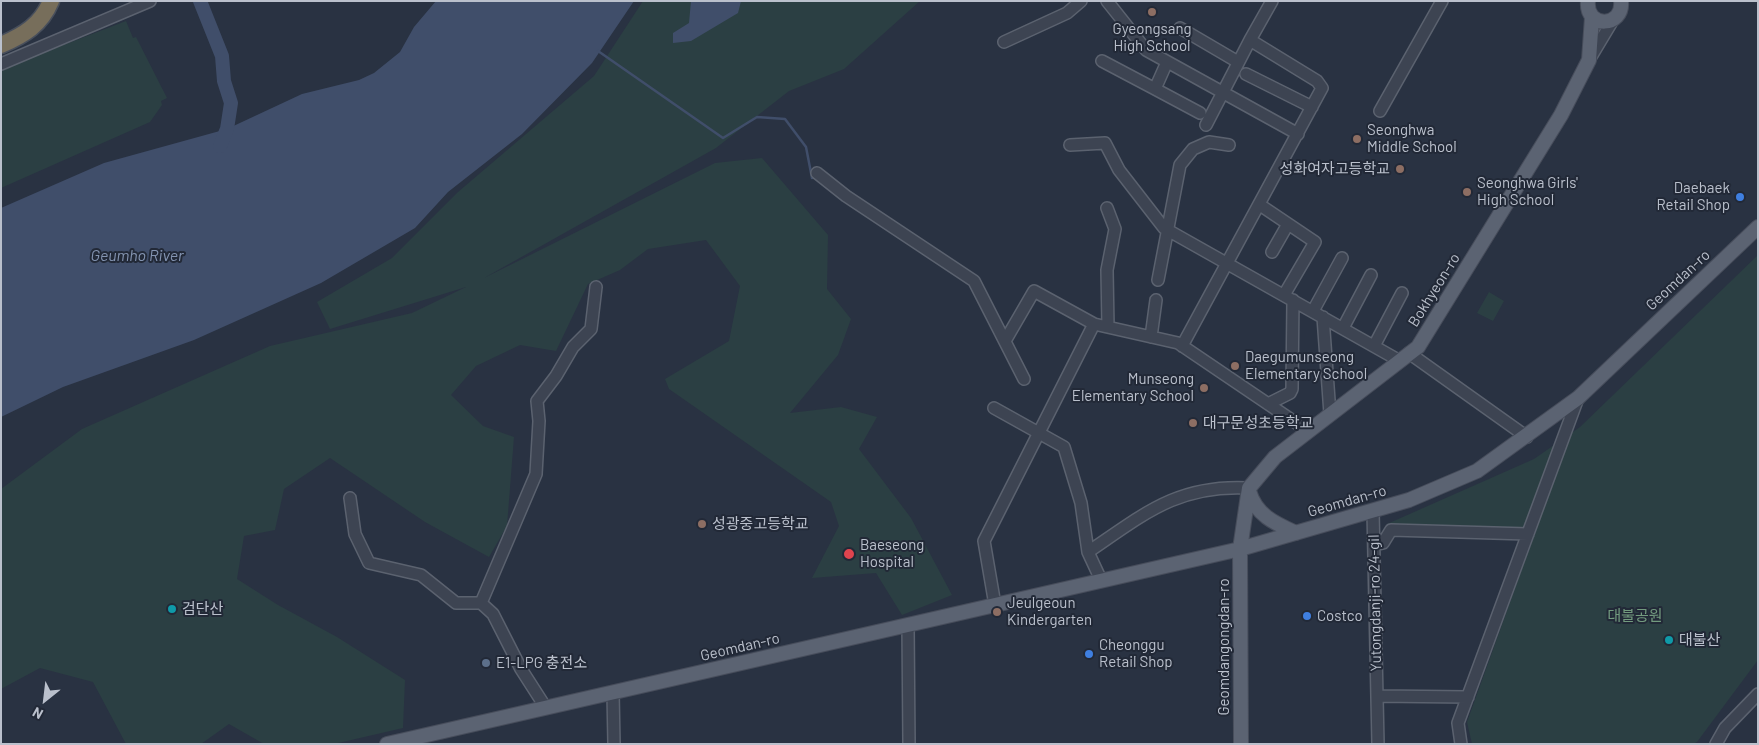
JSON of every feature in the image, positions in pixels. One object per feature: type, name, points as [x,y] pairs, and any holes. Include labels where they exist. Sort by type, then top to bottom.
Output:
[{"type":"highway","points":[[1,45],[34,28],[45,15],[51,1]]},
{"type":"main road","points":[[1588,1],[1589,12],[1592,17],[1602,22],[1618,17],[1624,3]]},
{"type":"main road","points":[[1589,60],[1592,17]]},
{"type":"main road","name":"Bokhyeon-ro","points":[[1249,488],[1275,456],[1418,346],[1561,115],[1589,60]]},
{"type":"main road","name":"Geomdan-ro","points":[[387,744],[1240,549],[1409,500],[1477,471],[1578,398],[1758,227]]},
{"type":"main road","points":[[1249,488],[1253,504],[1268,520],[1296,533]]},
{"type":"main road","points":[[1240,549],[1249,488]]},
{"type":"main road","name":"Geomdangongdan-ro","points":[[1240,549],[1241,744]]},
{"type":"street","points":[[1,64],[150,1]]},
{"type":"street","points":[[1004,42],[1067,14],[1081,1]]},
{"type":"street","points":[[1106,1],[1146,50],[1298,134]]},
{"type":"street","points":[[1206,125],[1272,1]]},
{"type":"street","points":[[1380,111],[1442,1]]},
{"type":"street","points":[[1589,60],[1613,20]]},
{"type":"street","points":[[1180,28],[1238,62]]},
{"type":"street","points":[[1182,346],[1322,88],[1317,81],[1250,40]]},
{"type":"street","points":[[1102,61],[1200,114]]},
{"type":"street","points":[[1155,89],[1167,62]]},
{"type":"street","points":[[1246,74],[1312,107]]},
{"type":"street","points":[[1158,280],[1169,231],[1180,165],[1193,149],[1209,142],[1229,145]]},
{"type":"street","points":[[1070,145],[1105,144],[1119,170],[1164,228],[1374,346],[1405,357],[1526,436]]},
{"type":"street","points":[[817,173],[846,196],[974,281],[1024,379]]},
{"type":"street","points":[[1260,204],[1316,242],[1288,298],[1292,389],[1290,393],[1268,404]]},
{"type":"street","points":[[1107,208],[1115,229],[1107,270],[1108,327]]},
{"type":"street","points":[[1272,252],[1288,224]]},
{"type":"street","points":[[1313,311],[1342,258]]},
{"type":"street","points":[[1343,328],[1371,275]]},
{"type":"street","points":[[481,603],[536,474],[539,421],[537,401],[556,376],[573,346],[591,329],[596,287]]},
{"type":"street","points":[[1005,341],[1034,291],[1094,324],[1182,346],[1308,431]]},
{"type":"street","points":[[1374,346],[1402,293]]},
{"type":"street","points":[[1151,337],[1156,300]]},
{"type":"street","points":[[1324,317],[1330,414]]},
{"type":"street","points":[[996,605],[984,541],[1094,324]]},
{"type":"street","name":"Geomdan-ro","points":[[1461,744],[1458,723],[1578,398]]},
{"type":"street","points":[[994,408],[1064,447],[1081,503],[1088,552],[1101,580]]},
{"type":"street","points":[[1088,552],[1158,505],[1214,488],[1249,488]]},
{"type":"street","points":[[350,498],[355,534],[369,563],[421,574],[456,603],[481,603],[493,614],[521,670],[546,708]]},
{"type":"street","name":"Yutongdanji-ro 24-gil","points":[[1373,511],[1378,744]]},
{"type":"street","points":[[1374,545],[1383,543],[1391,530],[1528,534]]},
{"type":"street","points":[[908,625],[909,744]]},
{"type":"street","points":[[613,692],[614,744]]},
{"type":"street","points":[[1716,744],[1725,728],[1758,694]]},
{"type":"street","points":[[1377,696],[1468,697]]},
{"type":"green space","points":[[643,1],[920,1],[844,69],[789,91],[716,148],[484,278],[715,163],[762,158],[828,235],[827,289],[851,319],[838,355],[790,413],[841,407],[877,417],[859,449],[911,518],[952,595],[902,615],[876,573],[812,578],[839,526],[831,502],[669,389],[665,379],[729,341],[740,286],[706,240],[648,249],[620,270],[588,284],[556,351],[520,345],[476,366],[451,395],[483,426],[514,437],[507,526],[489,557],[425,522],[330,458],[284,489],[275,530],[244,536],[237,579],[278,605],[337,637],[405,680],[403,728],[334,744],[264,744],[229,724],[201,744],[126,744],[93,682],[40,668],[1,689],[1,489],[82,429],[270,346],[412,313],[466,287],[330,329],[317,302],[392,258],[458,192],[594,76]]},
{"type":"green space","points":[[126,21],[133,38],[136,37],[167,98],[161,101],[162,105],[150,122],[1,188],[1,69]]},
{"type":"green space","name":"대불공원","points":[[1758,255],[1758,660],[1697,742],[1693,744],[1472,744],[1467,722],[1536,530],[1387,524],[1534,459],[1580,427]]},
{"type":"green space","points":[[1489,292],[1504,301],[1493,321],[1477,313]]},
{"type":"water","name":"Geumho River","points":[[436,1],[634,1],[592,63],[522,134],[448,192],[415,228],[321,283],[194,340],[63,387],[1,417],[1,208],[104,163],[227,129],[302,94],[359,80],[374,73],[400,52],[414,27]]},
{"type":"water","points":[[691,1],[741,1],[738,13],[691,41],[673,43],[673,33],[689,23]]},
{"type":"waterway","points":[[200,1],[222,56],[224,81],[231,103],[227,129],[220,146]]},
{"type":"waterway","points":[[598,51],[723,138],[757,117],[785,119],[806,147],[812,178]]},
{"type":"place","name":"Gyeongsang High School","points":[[1152,12]]},
{"type":"place","name":"Seonghwa Middle School","points":[[1357,139]]},
{"type":"place","name":"성화여자고등학교","points":[[1400,169]]},
{"type":"place","name":"Seonghwa Girls' High School","points":[[1467,192]]},
{"type":"place","name":"Daebaek Retail Shop","points":[[1740,197]]},
{"type":"place","name":"Daegumunseong Elementary School","points":[[1235,366]]},
{"type":"place","name":"Munseong Elementary School","points":[[1204,388]]},
{"type":"place","name":"대구문성초등학교","points":[[1193,423]]},
{"type":"place","name":"성광중고등학교","points":[[702,524]]},
{"type":"place","name":"Baeseong Hospital","points":[[849,554]]},
{"type":"place","name":"검단산","points":[[172,609]]},
{"type":"place","name":"Jeulgeoun Kindergarten","points":[[997,612]]},
{"type":"place","name":"Costco","points":[[1307,616]]},
{"type":"place","name":"대불산","points":[[1669,640]]},
{"type":"place","name":"Cheonggu Retail Shop","points":[[1089,654]]},
{"type":"place","name":"E1-LPG 충전소","points":[[486,663]]}]
